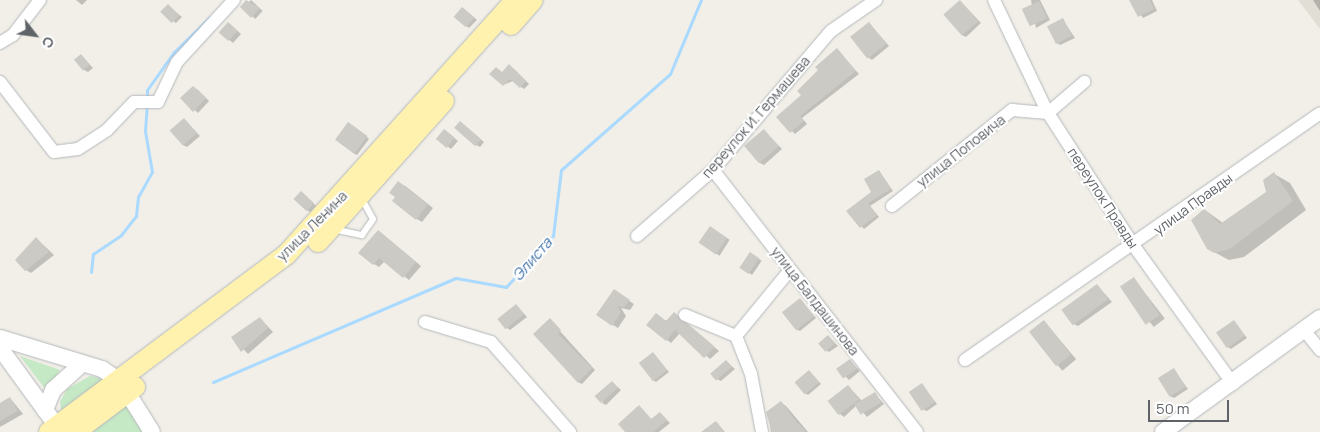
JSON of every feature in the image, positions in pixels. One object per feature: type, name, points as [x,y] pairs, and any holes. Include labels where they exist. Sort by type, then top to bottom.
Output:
[{"type":"main road","name":"улица Ленина","points":[[124,386],[286,255],[516,0]]},
{"type":"main road","name":"улица Ленина","points":[[61,431],[295,265],[362,197],[533,0]]},
{"type":"street","points":[[0,43],[13,35],[40,0]]},
{"type":"street","points":[[0,82],[54,152],[78,150],[107,130],[125,108],[140,102],[155,102],[177,62],[234,0]]},
{"type":"street","name":"переулок И. Гермашева","points":[[637,236],[714,170],[831,31],[876,0]]},
{"type":"street","name":"переулок Правды","points":[[994,0],[1048,113],[1134,246],[1233,384]]},
{"type":"street","points":[[1048,113],[1084,82]]},
{"type":"street","name":"улица Поповича","points":[[892,206],[1012,110],[1048,113]]},
{"type":"street","name":"улица Правды","points":[[966,360],[1134,246],[1320,113]]},
{"type":"street","name":"улица Балдашинова","points":[[714,170],[917,432]]},
{"type":"street","points":[[736,336],[790,270]]},
{"type":"street","points":[[685,315],[736,336],[751,374],[762,432]]},
{"type":"street","points":[[1164,432],[1233,384],[1320,318]]},
{"type":"street","points":[[425,322],[491,342],[570,432]]},
{"type":"street","points":[[1304,330],[1320,350]]},
{"type":"street","points":[[0,338],[80,366],[102,369],[124,386],[152,432]]},
{"type":"street","points":[[0,348],[61,431]]},
{"type":"street","points":[[45,410],[53,390],[80,366]]},
{"type":"shaded area","points":[[1298,0],[1320,0],[1320,29]]},
{"type":"green space","points":[[20,356],[60,370],[46,390]]},
{"type":"green space","points":[[90,376],[106,379],[62,416],[60,402],[67,389]]},
{"type":"green space","points":[[127,404],[142,432],[88,432]]},
{"type":"building","points":[[246,0],[260,8],[251,18],[240,7]]},
{"type":"building","points":[[960,0],[978,21],[962,36],[943,14]]},
{"type":"building","points":[[1129,0],[1150,0],[1154,9],[1138,17]]},
{"type":"building","points":[[1039,1],[1047,18],[1030,26],[1022,9]]},
{"type":"building","points":[[168,4],[179,15],[172,23],[160,12]]},
{"type":"building","points":[[462,7],[474,17],[466,27],[454,17]]},
{"type":"building","points":[[1063,18],[1072,36],[1056,44],[1047,26]]},
{"type":"building","points":[[228,22],[238,31],[228,41],[219,32]]},
{"type":"building","points":[[869,22],[886,44],[867,59],[850,37]]},
{"type":"building","points":[[837,48],[856,71],[800,116],[804,121],[790,133],[776,117],[801,95],[797,91],[818,70],[815,67]]},
{"type":"building","points":[[81,54],[90,65],[83,71],[74,60]]},
{"type":"building","points":[[509,64],[526,81],[520,88],[510,79],[503,86],[489,74],[496,67],[502,72]]},
{"type":"building","points":[[193,86],[206,98],[193,112],[180,98]]},
{"type":"building","points":[[184,118],[197,133],[183,146],[170,130]]},
{"type":"building","points":[[460,121],[481,139],[475,146],[454,128]]},
{"type":"building","points":[[348,122],[367,136],[354,154],[335,140]]},
{"type":"building","points":[[444,129],[455,138],[447,148],[436,139]]},
{"type":"building","points":[[764,129],[779,147],[759,163],[744,146]]},
{"type":"building","points":[[879,170],[891,189],[868,203],[877,215],[860,228],[846,211],[871,192],[864,179]]},
{"type":"building","points":[[1274,172],[1293,201],[1230,249],[1214,253],[1207,249],[1191,220],[1204,209],[1220,224],[1266,192],[1263,180]]},
{"type":"building","points":[[398,181],[428,204],[416,220],[392,201],[395,197],[389,193]]},
{"type":"building","points":[[301,191],[314,203],[307,211],[293,199]]},
{"type":"building","points":[[710,226],[727,238],[716,254],[699,242]]},
{"type":"building","points":[[378,230],[416,262],[403,278],[379,258],[373,265],[358,253]]},
{"type":"building","points":[[36,237],[49,252],[25,271],[15,260]]},
{"type":"building","points":[[750,252],[759,258],[748,274],[739,268]]},
{"type":"building","points":[[1134,277],[1160,315],[1146,325],[1120,287]]},
{"type":"building","points":[[1097,284],[1108,299],[1073,325],[1061,310]]},
{"type":"building","points":[[614,289],[630,300],[624,307],[617,306],[621,312],[612,326],[596,315]]},
{"type":"building","points":[[800,298],[814,316],[796,330],[782,312]]},
{"type":"building","points":[[516,304],[524,314],[506,329],[497,319]]},
{"type":"building","points":[[674,312],[715,347],[704,358],[675,330],[666,341],[646,325],[656,313],[666,321]]},
{"type":"building","points":[[260,317],[268,328],[241,352],[231,337]]},
{"type":"building","points":[[550,318],[561,330],[558,334],[592,368],[578,383],[533,334]]},
{"type":"building","points":[[1044,320],[1071,355],[1056,366],[1029,332]]},
{"type":"building","points":[[1234,320],[1245,336],[1227,348],[1216,333]]},
{"type":"building","points":[[828,335],[835,343],[825,352],[818,344]]},
{"type":"building","points":[[653,352],[667,370],[653,381],[639,363]]},
{"type":"building","points":[[850,359],[857,369],[843,379],[836,369]]},
{"type":"building","points":[[726,360],[732,367],[716,381],[710,374]]},
{"type":"building","points":[[1174,368],[1186,387],[1170,397],[1158,378]]},
{"type":"building","points":[[809,370],[819,382],[805,394],[794,382]]},
{"type":"building","points":[[612,381],[618,388],[601,403],[595,396]]},
{"type":"building","points":[[922,383],[935,402],[922,411],[909,392]]},
{"type":"building","points":[[848,385],[859,399],[839,415],[828,401]]},
{"type":"building","points":[[875,392],[881,402],[861,415],[854,404]]},
{"type":"building","points":[[10,397],[18,411],[0,421],[0,403]]},
{"type":"building","points":[[781,401],[806,432],[772,432],[766,412]]},
{"type":"building","points":[[639,405],[651,419],[660,412],[667,420],[653,432],[625,432],[618,424]]},
{"type":"building","points":[[716,421],[725,432],[701,432]]},
{"type":"waterway","name":"Элиста","points":[[213,382],[456,278],[506,287],[553,236],[561,170],[670,74],[701,0]]},
{"type":"waterway","points":[[147,99],[147,90],[174,52],[210,17]]},
{"type":"waterway","points":[[91,272],[93,254],[121,235],[136,216],[138,197],[152,172],[145,131],[147,105]]}]
